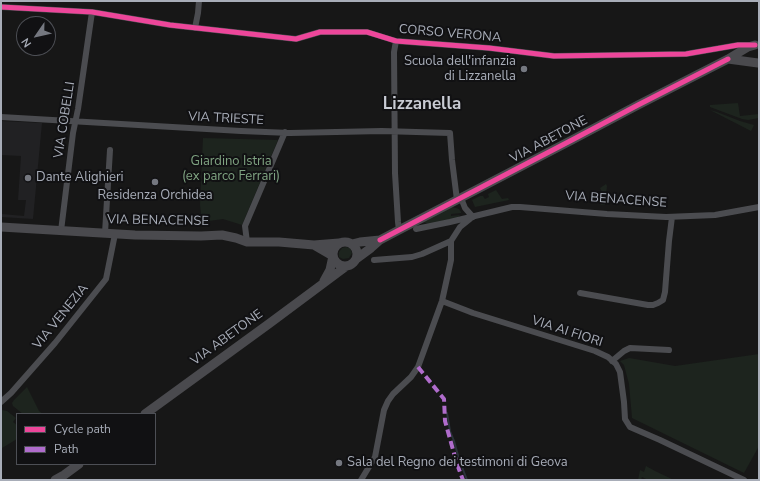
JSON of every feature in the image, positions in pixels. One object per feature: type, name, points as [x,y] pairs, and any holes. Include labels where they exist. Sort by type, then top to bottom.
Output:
[{"type":"main road","name":"VIA ABETONE","points":[[380,240],[728,59],[757,42]]},
{"type":"main road","points":[[757,42],[753,52],[759,63]]},
{"type":"main road","points":[[728,59],[759,63]]},
{"type":"main road","name":"VIA BENACENSE","points":[[1,227],[115,234],[200,236],[222,235],[247,242],[280,242],[314,245],[339,243]]},
{"type":"main road","points":[[324,282],[330,270],[333,256],[332,253],[334,248],[339,243],[345,242],[352,244],[380,240]]},
{"type":"main road","points":[[333,256],[337,263],[341,265],[345,266],[351,264],[376,245],[380,240]]},
{"type":"main road","points":[[352,244],[356,249],[356,259]]},
{"type":"main road","name":"VIA BENACENSE","points":[[314,245],[333,256]]},
{"type":"main road","name":"VIA ABETONE","points":[[146,413],[270,323],[345,266]]},
{"type":"main road","points":[[55,480],[64,476],[78,465]]},
{"type":"main road","points":[[69,480],[78,465]]},
{"type":"street","points":[[195,28],[199,1]]},
{"type":"street","name":"CORSO VERONA","points":[[1,7],[92,12],[170,25],[296,39],[320,32],[367,32],[396,41],[448,47],[490,48],[554,56],[686,54],[757,42]]},
{"type":"street","name":"VIA COBELLI","points":[[61,231],[73,133],[78,109],[92,12]]},
{"type":"street","points":[[396,41],[394,52],[395,132],[396,193],[399,230]]},
{"type":"street","name":"VIA TRIESTE","points":[[1,117],[181,128],[285,132],[382,131],[450,133],[452,160],[459,199]]},
{"type":"street","points":[[247,242],[245,226],[285,132]]},
{"type":"street","points":[[105,233],[110,150]]},
{"type":"street","points":[[361,480],[375,457],[384,410],[388,401],[418,367],[442,301],[451,260],[452,241],[460,227],[473,217],[459,199]]},
{"type":"street","name":"VIA BENACENSE","points":[[416,229],[520,207],[614,215],[672,217],[715,216],[759,207]]},
{"type":"street","points":[[580,293],[648,305],[653,305],[663,300],[672,217]]},
{"type":"street","name":"VIA VENEZIA","points":[[1,402],[11,393],[55,342],[106,279],[115,234]]},
{"type":"street","points":[[374,260],[412,257],[452,241]]},
{"type":"street","name":"VIA AI FIORI","points":[[442,301],[473,313],[603,354],[618,366],[624,402],[624,419],[630,427],[744,480]]},
{"type":"street","points":[[612,361],[630,348],[669,350]]},
{"type":"shaded area","name":"Dante Alighieri","points":[[1,121],[42,123],[33,219],[1,217],[1,214],[24,216],[26,200],[18,200],[21,156],[1,155]]},
{"type":"green space","points":[[738,103],[740,116],[759,114],[759,118],[748,120],[742,119],[710,107],[710,105]]},
{"type":"green space","points":[[710,110],[740,121],[754,125],[751,131]]},
{"type":"green space","name":"Giardino Istria (ex parco Ferrari)","points":[[203,138],[278,140],[242,225],[223,219],[202,222],[200,205]]},
{"type":"green space","points":[[606,184],[605,205],[601,205],[596,195],[602,192],[600,188]]},
{"type":"green space","points":[[496,190],[502,199],[508,198],[509,200],[475,207],[472,200],[480,196],[483,196],[485,199],[489,197],[488,194]]},
{"type":"green space","points":[[452,207],[459,209],[461,212],[451,214],[451,216],[460,215],[457,219],[430,224],[422,222]]},
{"type":"green space","points":[[342,248],[350,248],[352,253],[349,258],[343,259],[339,257],[339,252]]},
{"type":"green space","points":[[759,354],[759,446],[744,473],[632,418],[629,384],[624,365],[620,361],[629,358],[675,366]]},
{"type":"green space","points":[[27,387],[39,411],[42,413],[22,413],[13,406],[12,403]]},
{"type":"green space","points":[[1,411],[7,411],[16,418],[13,422],[16,424],[16,440],[2,448],[1,447]]},
{"type":"green space","points":[[646,466],[674,480],[646,480],[642,477],[641,480],[638,480],[640,470],[644,472]]},
{"type":"waterway","points":[[447,413],[450,431],[467,480]]},
{"type":"marked path","points":[[418,367],[444,399],[445,421],[463,480]]},
{"type":"cycle path","points":[[1,7],[92,12],[170,25],[296,39],[320,32],[367,32],[396,41],[489,48],[554,56],[686,54],[738,45],[755,45]]},
{"type":"cycle path","points":[[380,240],[728,59]]},
{"type":"place","name":"Scuola dell'infanzia di Lizzanella","points":[[524,69]]},
{"type":"place","name":"Dante Alighieri","points":[[28,178]]},
{"type":"place","name":"Residenza Orchidea","points":[[155,182]]},
{"type":"place","name":"Sala del Regno dei testimoni di Geova","points":[[339,463]]},
{"type":"district","name":"Lizzanella","points":[[422,105]]}]
